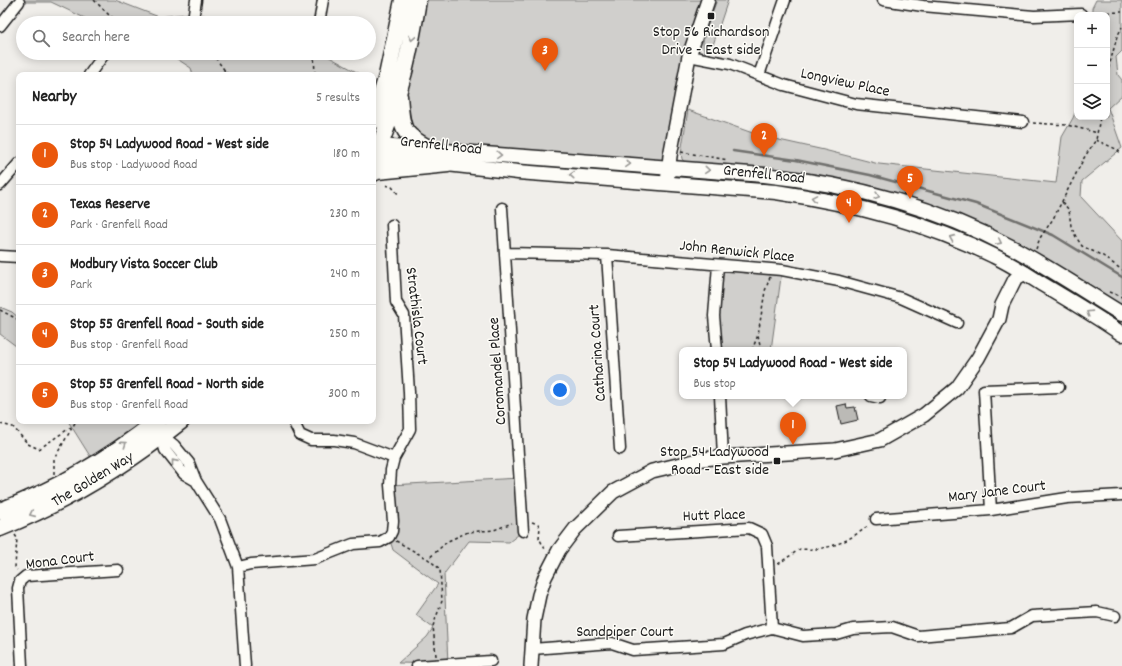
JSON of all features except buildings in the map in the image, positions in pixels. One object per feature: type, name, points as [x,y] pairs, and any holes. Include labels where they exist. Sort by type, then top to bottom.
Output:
[{"type":"main road","points":[[376,111],[387,76],[403,0]]},
{"type":"main road","points":[[376,150],[399,91],[412,40],[418,0]]},
{"type":"main road","points":[[399,91],[401,115],[406,133],[413,140],[432,150]]},
{"type":"main road","name":"Grenfell Road","points":[[376,153],[432,150],[669,167],[796,178],[863,192],[916,207],[998,241],[1034,254],[1122,314]]},
{"type":"main road","name":"Grenfell Road","points":[[376,153],[448,164],[518,172],[776,192],[813,197],[859,207],[947,236],[994,256],[1025,273],[1122,334]]},
{"type":"main road","points":[[376,172],[448,164]]},
{"type":"main road","points":[[1025,273],[1034,254]]},
{"type":"main road","name":"The Golden Way","points":[[0,511],[35,496],[74,476],[157,427],[169,424]]},
{"type":"main road","name":"The Golden Way","points":[[7,530],[32,514],[93,483],[146,448],[157,427]]},
{"type":"street","points":[[194,13],[196,0]]},
{"type":"street","points":[[320,16],[323,0]]},
{"type":"street","points":[[667,183],[689,56],[708,0]]},
{"type":"street","points":[[759,74],[785,0]]},
{"type":"street","points":[[883,0],[923,6],[1034,16],[1074,14]]},
{"type":"street","points":[[0,26],[19,2]]},
{"type":"street","name":"Longview Place","points":[[689,56],[730,64],[784,85],[856,104],[1023,122]]},
{"type":"street","points":[[91,72],[100,60]]},
{"type":"street","points":[[0,185],[16,166]]},
{"type":"street","name":"Coromandel Place","points":[[502,208],[523,532]]},
{"type":"street","name":"Strathisla Court","points":[[389,537],[392,531],[393,520],[390,485],[391,470],[394,458],[410,429],[404,315],[396,302],[392,226]]},
{"type":"street","name":"John Renwick Place","points":[[506,252],[607,255],[778,269],[839,281],[901,298],[957,323]]},
{"type":"street","name":"Catharina Court","points":[[607,255],[620,449]]},
{"type":"street","points":[[0,256],[16,257]]},
{"type":"street","points":[[717,347],[714,316],[718,265]]},
{"type":"street","points":[[531,666],[534,619],[539,595],[545,577],[559,550],[575,529],[613,492],[652,471],[703,459],[835,450],[880,440],[924,416],[957,388],[978,358],[999,320],[1002,305],[1016,279],[1025,273]]},
{"type":"street","points":[[991,510],[984,390],[1059,386]]},
{"type":"street","points":[[720,399],[723,457]]},
{"type":"street","points":[[294,424],[300,435],[311,440],[334,440],[354,443],[394,458]]},
{"type":"street","points":[[157,427],[165,450],[184,474],[196,481],[220,519],[238,567],[245,666]]},
{"type":"street","name":"Mary Jane Court","points":[[876,519],[991,510],[1067,498],[1122,495]]},
{"type":"street","name":"Hutt Place","points":[[618,536],[749,528],[762,534],[766,546],[772,628]]},
{"type":"street","points":[[238,567],[251,564],[315,559],[353,544],[380,542],[389,537]]},
{"type":"street","name":"Mona Court","points":[[22,666],[18,588],[22,579],[26,576],[118,570]]},
{"type":"street","name":"Sandpiper Court","points":[[532,649],[612,643],[633,650],[724,644],[745,635],[772,628],[803,636],[836,634],[853,629],[892,627],[918,636],[1011,628],[1032,616],[1097,612],[1115,616]]},
{"type":"street","points":[[417,666],[491,661]]},
{"type":"path","points":[[94,0],[110,16]]},
{"type":"path","points":[[1110,13],[1122,12]]},
{"type":"path","points":[[1110,64],[1122,27]]},
{"type":"path","points":[[217,60],[225,70],[223,72]]},
{"type":"path","points":[[314,60],[315,72]]},
{"type":"path","points":[[1034,254],[1040,238],[1053,219],[1084,158],[1096,140],[1100,120]]},
{"type":"path","points":[[1023,122],[1067,126],[1098,133]]},
{"type":"path","points":[[1096,140],[1116,149],[1122,154]]},
{"type":"path","points":[[386,185],[392,187],[399,195]]},
{"type":"path","points":[[1062,202],[1068,210],[1071,226],[1082,246],[1104,256],[1122,270]]},
{"type":"path","points":[[753,347],[758,335],[765,291],[772,272]]},
{"type":"path","points":[[0,310],[16,318]]},
{"type":"path","points":[[758,335],[760,347]]},
{"type":"path","points":[[0,424],[13,427],[28,444],[39,449],[74,425]]},
{"type":"path","points":[[54,474],[54,459],[74,425]]},
{"type":"path","points":[[775,566],[800,549],[813,550],[829,548],[848,539],[876,519]]},
{"type":"path","points":[[532,522],[538,524],[540,528],[539,538],[547,553]]},
{"type":"path","points":[[428,559],[448,541],[468,532],[494,530],[512,523]]},
{"type":"path","points":[[7,530],[17,538],[15,567],[22,579]]},
{"type":"path","points":[[389,537],[428,559],[440,568],[442,601],[433,626],[436,658]]},
{"type":"shaded area","points":[[17,0],[115,0],[156,16],[80,16],[51,2],[19,2]]},
{"type":"shaded area","points":[[418,0],[708,0],[669,167],[432,150],[403,123]]},
{"type":"shaded area","points":[[717,0],[728,0],[709,57],[704,49],[703,41]]},
{"type":"shaded area","points":[[1096,0],[1122,0],[1122,51],[1116,57],[1118,75],[1122,80],[1122,95],[1110,106],[1110,12],[1092,12],[1092,8]]},
{"type":"shaded area","points":[[194,13],[207,16],[168,16]]},
{"type":"shaded area","points":[[179,60],[335,60],[357,72],[192,72],[191,68]]},
{"type":"shaded area","points":[[688,110],[761,136],[879,164],[1056,183],[1062,137],[1074,115],[1074,120],[1110,120],[1110,114],[1122,148],[1082,181],[1081,197],[1122,241],[1122,308],[919,204],[686,164],[682,159],[681,153]]},
{"type":"shaded area","points":[[718,265],[782,270],[771,347],[717,347]]},
{"type":"shaded area","points":[[0,307],[16,315],[16,346],[0,334]]},
{"type":"shaded area","points":[[70,424],[150,424],[95,464]]},
{"type":"shaded area","points":[[520,478],[523,531],[509,542],[469,541],[444,574],[448,664],[398,663],[427,637],[433,628],[416,615],[438,584],[393,550],[389,537],[390,485]]},
{"type":"waterway","points":[[733,151],[796,160],[870,175],[976,204],[1053,235],[1122,277]]},
{"type":"place","name":"Stop 56 Richardson Drive - East side","points":[[711,16]]},
{"type":"place","name":"Modbury Vista Soccer Club","points":[[545,71]]},
{"type":"place","name":"Texas Reserve","points":[[764,156]]},
{"type":"place","name":"Stop 55 Grenfell Road - North side","points":[[910,199]]},
{"type":"place","name":"Stop 55 Grenfell Road - South side","points":[[849,223]]},
{"type":"place","name":"Stop 54 Ladywood Road - West side","points":[[793,445]]},
{"type":"place","name":"Stop 54 Ladywood Road - East side","points":[[777,461]]}]
